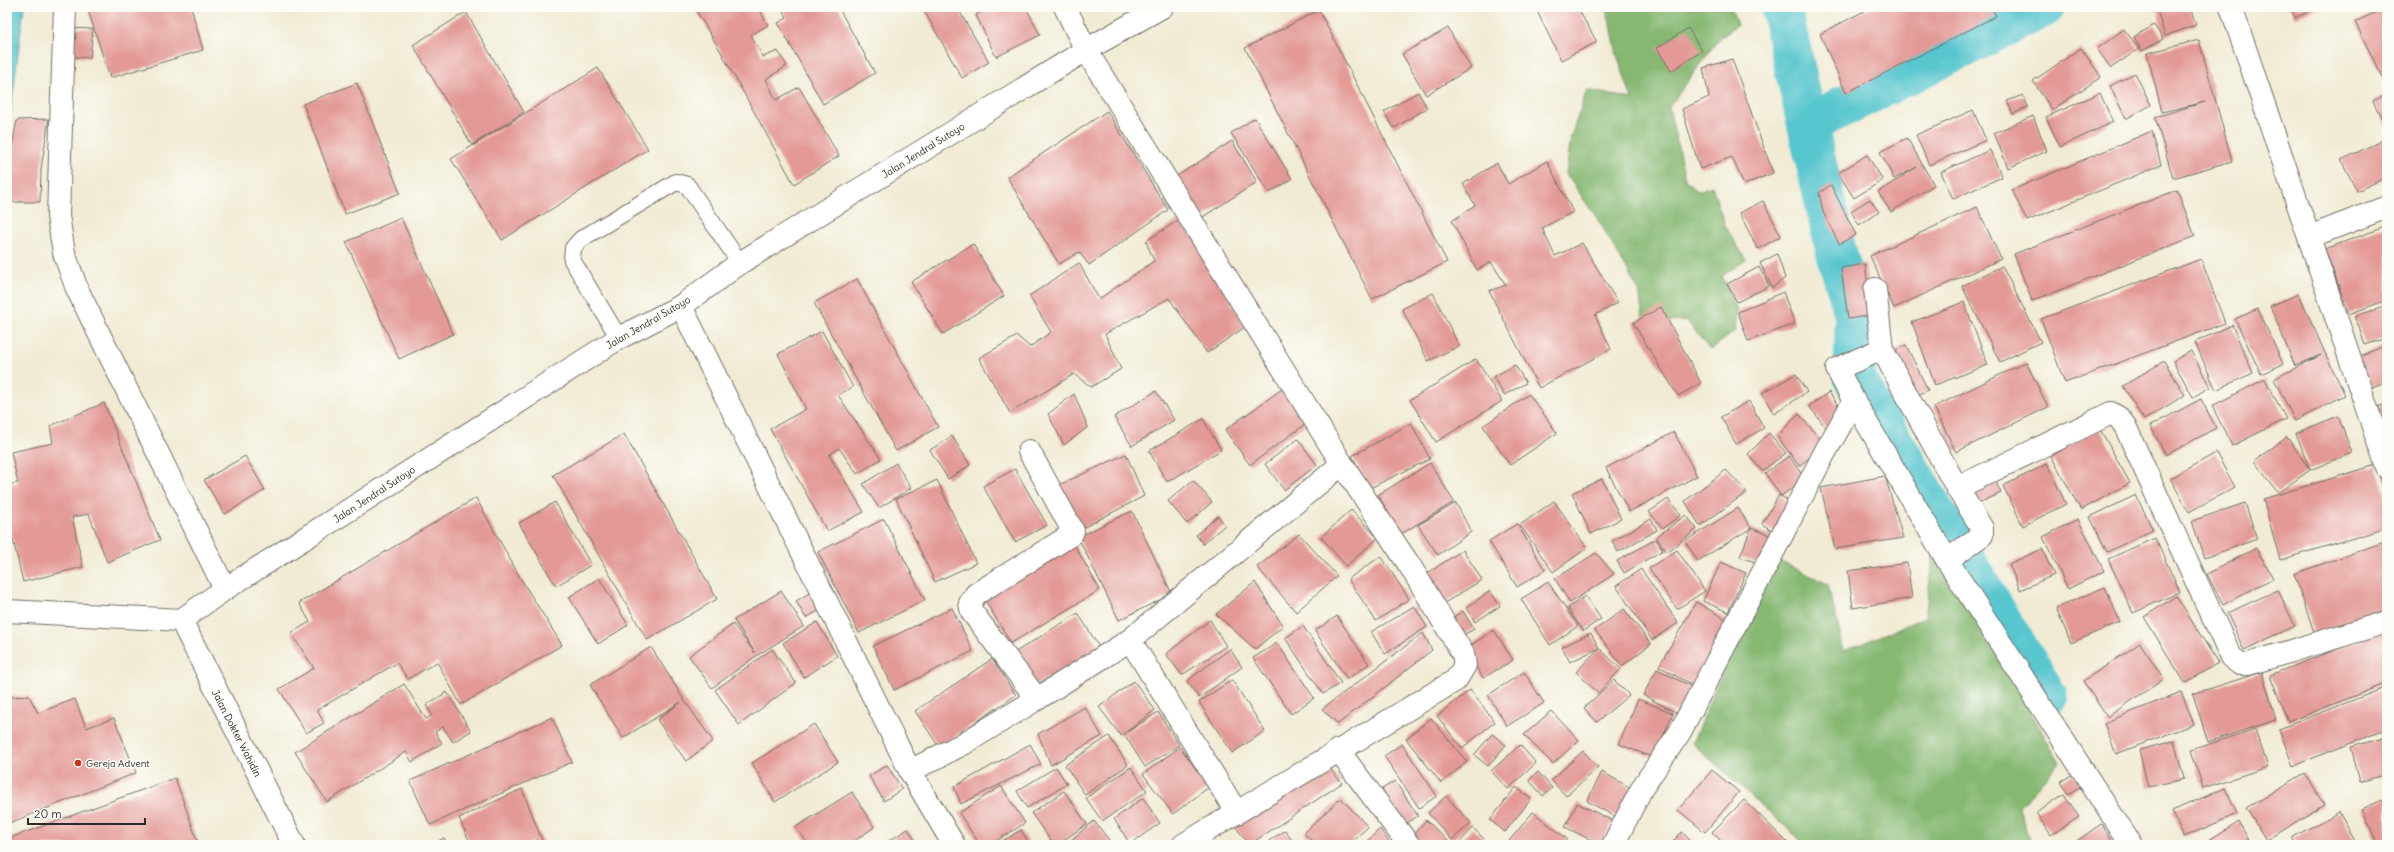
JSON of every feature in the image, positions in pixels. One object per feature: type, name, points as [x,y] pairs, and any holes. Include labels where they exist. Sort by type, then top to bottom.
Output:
[{"type":"street","points":[[65,7],[58,216],[64,253],[77,289],[225,589]]},
{"type":"street","points":[[1065,7],[1086,50],[1342,464],[1410,566],[1463,654],[1464,665],[1456,680],[1338,750],[1237,814],[1183,845]]},
{"type":"street","name":"Jalan Jendral Sutoyo","points":[[181,620],[225,589],[619,338],[681,306],[740,263],[1086,50],[1162,7]]},
{"type":"street","points":[[2231,7],[2387,468]]},
{"type":"street","points":[[2309,237],[2387,206]]},
{"type":"street","points":[[1875,289],[1876,352],[1982,528],[1982,535],[1951,557]]},
{"type":"street","points":[[681,306],[910,771],[954,845]]},
{"type":"street","points":[[1876,352],[1837,368],[1854,401],[2131,845]]},
{"type":"street","points":[[1613,845],[1642,788],[1680,732],[1824,454],[1854,401]]},
{"type":"street","points":[[1957,488],[2111,413],[2119,418],[2125,426],[2231,657],[2240,664],[2248,664],[2387,622]]},
{"type":"street","points":[[1029,451],[1073,531],[1071,536],[976,594],[970,603],[972,612],[1037,699]]},
{"type":"street","points":[[910,771],[963,744],[1130,640],[1342,464]]},
{"type":"street","points":[[7,611],[181,620]]},
{"type":"street","name":"Jalan Dokter Wahidin","points":[[181,620],[294,845]]},
{"type":"street","points":[[1130,640],[1237,814]]},
{"type":"street","points":[[1338,750],[1409,845]]},
{"type":"lane","points":[[619,338],[572,260],[573,248],[581,239],[676,182],[682,182],[687,185],[740,263]]},
{"type":"green space","points":[[1604,7],[1731,7],[1737,25],[1720,37],[1669,107],[1685,179],[1697,191],[1712,186],[1725,226],[1746,260],[1722,276],[1737,310],[1735,331],[1710,350],[1687,321],[1658,322],[1645,334],[1639,291],[1599,221],[1566,174],[1571,136],[1587,90],[1632,99],[1617,55],[1611,25]]},
{"type":"green space","points":[[1934,550],[2060,762],[2019,807],[2031,845],[1806,845],[1692,743],[1771,557],[1828,584],[1844,651],[1925,617]]},
{"type":"water","points":[[7,7],[24,7],[7,142]]},
{"type":"building","points":[[87,7],[191,7],[203,50],[110,78]]},
{"type":"building","points":[[694,7],[758,7],[768,25],[751,35],[763,57],[778,51],[787,66],[766,79],[776,100],[799,87],[839,156],[794,184],[721,52]]},
{"type":"building","points":[[781,7],[838,7],[875,73],[823,104],[778,23],[787,18]]},
{"type":"building","points":[[922,7],[957,7],[989,62],[962,78]]},
{"type":"building","points":[[989,7],[1026,7],[1040,35],[996,57],[976,15]]},
{"type":"building","points":[[1535,7],[1577,7],[1597,42],[1561,60]]},
{"type":"building","points":[[1872,7],[1991,7],[1996,16],[1846,93],[1820,34]]},
{"type":"building","points":[[2156,7],[2190,7],[2196,25],[2165,36]]},
{"type":"building","points":[[2290,7],[2318,7],[2295,18]]},
{"type":"building","points":[[2387,7],[2387,87],[2355,22]]},
{"type":"building","points":[[1319,10],[1447,262],[1372,299],[1245,48]]},
{"type":"building","points":[[466,12],[524,112],[472,145],[413,45]]},
{"type":"building","points":[[2154,25],[2163,39],[2142,51],[2134,37]]},
{"type":"building","points":[[68,28],[93,29],[90,58],[66,56]]},
{"type":"building","points":[[1448,28],[1471,68],[1426,95],[1402,54]]},
{"type":"building","points":[[1688,28],[1702,51],[1671,71],[1657,48]]},
{"type":"building","points":[[2124,29],[2139,49],[2111,68],[2097,49]]},
{"type":"building","points":[[2199,40],[2232,161],[2173,178],[2155,117],[2205,102],[2162,112],[2147,53]]},
{"type":"building","points":[[2081,48],[2101,77],[2052,110],[2033,81]]},
{"type":"building","points":[[1732,59],[1773,173],[1744,185],[1732,157],[1700,169],[1682,109],[1709,97],[1703,68]]},
{"type":"building","points":[[598,68],[648,149],[502,240],[451,159]]},
{"type":"building","points":[[2135,73],[2151,105],[2126,119],[2110,86]]},
{"type":"building","points":[[357,83],[400,193],[345,214],[303,104]]},
{"type":"building","points":[[1418,92],[1427,108],[1394,128],[1384,112]]},
{"type":"building","points":[[2100,93],[2113,122],[2060,147],[2046,117]]},
{"type":"building","points":[[2387,94],[2387,127],[2386,127],[2373,101]]},
{"type":"building","points":[[2023,95],[2028,107],[2013,114],[2007,101]]},
{"type":"building","points":[[1973,110],[1986,140],[1929,165],[1916,135]]},
{"type":"building","points":[[1107,111],[1168,210],[1089,265],[1079,252],[1059,264],[1007,177]]},
{"type":"building","points":[[2033,116],[2047,151],[2008,168],[1994,133]]},
{"type":"building","points":[[1255,118],[1292,179],[1269,193],[1231,133]]},
{"type":"building","points":[[49,119],[41,169],[40,202],[8,202],[8,168],[17,120]]},
{"type":"building","points":[[2152,131],[2161,165],[2027,221],[2012,190]]},
{"type":"building","points":[[1907,138],[1934,185],[1891,212],[1878,192],[1917,167],[1894,179],[1880,152]]},
{"type":"building","points":[[2387,138],[2387,177],[2357,191],[2341,160]]},
{"type":"building","points":[[1232,141],[1257,182],[1198,220],[1172,179]]},
{"type":"building","points":[[1990,150],[2002,177],[1953,199],[1941,172]]},
{"type":"building","points":[[1867,155],[1883,180],[1854,198],[1838,173]]},
{"type":"building","points":[[1547,161],[1573,212],[1542,228],[1555,256],[1582,243],[1618,303],[1595,315],[1611,349],[1539,388],[1489,291],[1506,285],[1491,262],[1477,270],[1452,221],[1475,205],[1463,184],[1497,163],[1508,184]]},
{"type":"building","points":[[1831,185],[1856,235],[1839,244],[1823,212],[1819,193]]},
{"type":"building","points":[[2177,190],[2195,236],[2032,301],[2014,254]]},
{"type":"building","points":[[1870,199],[1879,212],[1859,225],[1851,211]]},
{"type":"building","points":[[1763,201],[1781,236],[1758,249],[1739,213]]},
{"type":"building","points":[[1977,207],[2001,259],[1894,308],[1870,256]]},
{"type":"building","points":[[1185,216],[1245,327],[1207,353],[1169,298],[1105,334],[1121,369],[1091,387],[1074,374],[1010,413],[979,358],[1017,336],[1030,347],[1051,332],[1029,296],[1079,263],[1099,299],[1154,261],[1146,241]]},
{"type":"building","points":[[401,218],[453,334],[399,359],[346,242]]},
{"type":"building","points":[[2387,226],[2387,300],[2349,314],[2325,249]]},
{"type":"building","points":[[973,244],[1004,296],[943,334],[911,282]]},
{"type":"building","points":[[1777,254],[1785,278],[1772,288],[1760,263]]},
{"type":"building","points":[[2201,259],[2225,323],[2065,383],[2041,319]]},
{"type":"building","points":[[1865,264],[1872,315],[1848,319],[1841,268]]},
{"type":"building","points":[[2002,266],[2041,342],[2000,362],[1962,286]]},
{"type":"building","points":[[1759,267],[1769,286],[1737,302],[1727,284]]},
{"type":"building","points":[[857,279],[938,427],[896,451],[814,303]]},
{"type":"building","points":[[1783,292],[1795,324],[1748,341],[1738,312]]},
{"type":"building","points":[[1433,293],[1459,346],[1428,361],[1402,309]]},
{"type":"building","points":[[2299,294],[2345,395],[2295,421],[2274,379],[2321,355],[2295,366],[2270,306]]},
{"type":"building","points":[[1964,302],[1988,365],[1935,385],[1912,322]]},
{"type":"building","points":[[2387,306],[2387,338],[2365,345],[2355,316]]},
{"type":"building","points":[[1661,307],[1701,383],[1678,396],[1633,323]]},
{"type":"building","points":[[2258,309],[2283,364],[2261,374],[2235,319]]},
{"type":"building","points":[[2232,325],[2253,373],[2216,390],[2195,342]]},
{"type":"building","points":[[822,331],[853,387],[838,395],[881,459],[857,474],[839,448],[829,455],[864,512],[827,531],[770,429],[806,409],[778,354]]},
{"type":"building","points":[[1906,345],[1928,390],[1911,398],[1889,354]]},
{"type":"building","points":[[2387,345],[2387,381],[2370,388],[2357,357]]},
{"type":"building","points":[[2191,351],[2210,387],[2193,397],[2173,361]]},
{"type":"building","points":[[1476,359],[1502,401],[1436,442],[1410,400]]},
{"type":"building","points":[[2164,361],[2185,395],[2144,420],[2123,386]]},
{"type":"building","points":[[2026,362],[2048,407],[1956,452],[1934,407]]},
{"type":"building","points":[[1515,365],[1526,383],[1504,395],[1493,377]]},
{"type":"building","points":[[1796,374],[1807,392],[1774,414],[1762,393]]},
{"type":"building","points":[[2265,379],[2286,419],[2232,446],[2212,406]]},
{"type":"building","points":[[1282,389],[1307,423],[1250,465],[1225,430]]},
{"type":"building","points":[[1156,391],[1174,420],[1132,446],[1114,417]]},
{"type":"building","points":[[1829,392],[1843,413],[1827,429],[1809,406]]},
{"type":"building","points":[[1074,394],[1088,427],[1064,445],[1048,414]]},
{"type":"building","points":[[1529,394],[1557,433],[1510,465],[1483,426]]},
{"type":"building","points":[[2201,399],[2216,428],[2166,455],[2150,426]]},
{"type":"building","points":[[1749,401],[1764,428],[1736,444],[1721,417]]},
{"type":"building","points":[[104,403],[160,540],[107,562],[89,514],[72,517],[83,567],[23,582],[7,514],[7,485],[18,483],[11,452],[53,443],[50,426]]},
{"type":"building","points":[[2387,404],[2387,429],[2383,430],[2377,407]]},
{"type":"building","points":[[1799,414],[1825,445],[1799,466],[1777,436]]},
{"type":"building","points":[[2338,416],[2352,453],[2310,470],[2296,433]]},
{"type":"building","points":[[1203,419],[1221,450],[1167,482],[1149,451]]},
{"type":"building","points":[[1411,423],[1430,459],[1370,488],[1352,456]]},
{"type":"building","points":[[2100,429],[2130,483],[2081,510],[2051,456]]},
{"type":"building","points":[[1674,432],[1697,476],[1629,512],[1606,468]]},
{"type":"building","points":[[1769,433],[1786,453],[1762,471],[1748,454]]},
{"type":"building","points":[[624,434],[717,599],[647,640],[553,475]]},
{"type":"building","points":[[952,436],[970,465],[948,479],[930,450]]},
{"type":"building","points":[[2287,437],[2310,470],[2278,493],[2254,461]]},
{"type":"building","points":[[1298,439],[1317,465],[1284,490],[1265,464]]},
{"type":"building","points":[[2216,453],[2235,487],[2189,512],[2170,478]]},
{"type":"building","points":[[1126,454],[1144,496],[1079,530],[1057,486]]},
{"type":"building","points":[[245,456],[265,490],[225,514],[204,480]]},
{"type":"building","points":[[1789,456],[1805,479],[1781,496],[1765,473]]},
{"type":"building","points":[[896,463],[911,488],[879,508],[863,484]]},
{"type":"building","points":[[1430,463],[1454,502],[1401,534],[1378,495]]},
{"type":"building","points":[[2047,464],[2066,504],[2023,526],[2003,486]]},
{"type":"building","points":[[2376,465],[2387,501],[2387,528],[2280,560],[2263,499]]},
{"type":"building","points":[[1015,469],[1047,525],[1015,542],[983,486]]},
{"type":"building","points":[[1726,470],[1747,492],[1700,526],[1685,501]]},
{"type":"building","points":[[1885,476],[1903,538],[1835,549],[1821,488]]},
{"type":"building","points":[[1994,478],[2001,493],[1970,507],[1964,492]]},
{"type":"building","points":[[1602,479],[1621,519],[1591,534],[1572,493]]},
{"type":"building","points":[[937,480],[976,563],[935,582],[896,499]]},
{"type":"building","points":[[1193,480],[1212,502],[1187,524],[1168,501]]},
{"type":"building","points":[[1779,495],[1796,505],[1778,534],[1762,524]]},
{"type":"building","points":[[2136,495],[2153,530],[2107,552],[2090,517]]},
{"type":"building","points":[[476,498],[521,579],[562,645],[461,705],[437,662],[408,679],[397,663],[317,710],[324,723],[306,733],[279,689],[314,668],[291,633],[310,622],[299,603]]},
{"type":"building","points":[[1668,499],[1681,515],[1663,528],[1649,512]]},
{"type":"building","points":[[1554,501],[1587,548],[1553,572],[1520,525]]},
{"type":"building","points":[[555,502],[591,565],[556,586],[519,523]]},
{"type":"building","points":[[1456,503],[1471,532],[1438,555],[1418,525]]},
{"type":"building","points":[[2245,503],[2257,539],[2204,558],[2192,521]]},
{"type":"building","points":[[1738,508],[1751,528],[1698,561],[1685,541]]},
{"type":"building","points":[[1351,510],[1378,538],[1346,566],[1321,537]]},
{"type":"building","points":[[1132,511],[1172,594],[1119,620],[1078,537]]},
{"type":"building","points":[[1686,515],[1697,529],[1667,552],[1656,537]]},
{"type":"building","points":[[1218,516],[1225,525],[1203,544],[1196,535]]},
{"type":"building","points":[[884,519],[925,600],[859,633],[818,552]]},
{"type":"building","points":[[1651,519],[1657,530],[1618,552],[1612,541]]},
{"type":"building","points":[[2078,519],[2104,571],[2068,589],[2043,537]]},
{"type":"building","points":[[1517,524],[1545,570],[1517,587],[1489,541]]},
{"type":"building","points":[[1751,528],[1772,536],[1761,564],[1740,557]]},
{"type":"building","points":[[1299,534],[1337,576],[1296,612],[1257,567]]},
{"type":"building","points":[[2155,538],[2180,592],[2133,613],[2108,559]]},
{"type":"building","points":[[1071,539],[1100,590],[1011,643],[980,592]]},
{"type":"building","points":[[1656,539],[1663,550],[1624,573],[1617,561]]},
{"type":"building","points":[[2387,541],[2387,610],[2315,635],[2294,574]]},
{"type":"building","points":[[2256,548],[2273,578],[2223,605],[2207,574]]},
{"type":"building","points":[[2042,549],[2054,575],[2020,590],[2009,564]]},
{"type":"building","points":[[1463,550],[1482,580],[1441,605],[1423,576]]},
{"type":"building","points":[[1677,550],[1705,591],[1677,609],[1649,568]]},
{"type":"building","points":[[1596,553],[1614,574],[1570,603],[1555,579]]},
{"type":"building","points":[[1381,556],[1409,599],[1376,621],[1348,579]]},
{"type":"building","points":[[1721,562],[1746,573],[1728,612],[1703,601]]},
{"type":"building","points":[[1907,563],[1912,598],[1853,608],[1848,571]]},
{"type":"building","points":[[1641,569],[1678,623],[1652,640],[1616,586]]},
{"type":"building","points":[[599,578],[628,625],[598,644],[569,597]]},
{"type":"building","points":[[1255,582],[1283,626],[1255,649],[1216,614]]},
{"type":"building","points":[[1548,582],[1578,626],[1550,645],[1521,599]]},
{"type":"building","points":[[2105,587],[2120,622],[2071,643],[2056,608]]},
{"type":"building","points":[[2278,590],[2295,626],[2244,650],[2227,613]]},
{"type":"building","points":[[781,591],[804,626],[756,656],[712,688],[689,656],[733,624],[755,653],[734,620]]},
{"type":"building","points":[[813,591],[823,608],[806,618],[796,601]]},
{"type":"building","points":[[1490,591],[1500,606],[1475,622],[1466,608]]},
{"type":"building","points":[[1585,596],[1601,619],[1583,631],[1568,608]]},
{"type":"building","points":[[2176,596],[2218,663],[2185,683],[2144,617]]},
{"type":"building","points":[[1696,602],[1729,621],[1692,685],[1659,666]]},
{"type":"building","points":[[1414,606],[1427,627],[1385,654],[1371,632]]},
{"type":"building","points":[[952,608],[973,651],[894,690],[873,646]]},
{"type":"building","points":[[1624,609],[1651,644],[1622,666],[1595,630]]},
{"type":"building","points":[[1463,611],[1474,629],[1460,637],[1449,620]]},
{"type":"building","points":[[1078,613],[1099,647],[1035,686],[1014,653]]},
{"type":"building","points":[[1337,616],[1369,664],[1347,679],[1315,631]]},
{"type":"building","points":[[1210,620],[1226,646],[1182,675],[1166,654]]},
{"type":"building","points":[[817,622],[837,656],[804,677],[783,643]]},
{"type":"building","points":[[1303,626],[1341,683],[1323,694],[1285,638]]},
{"type":"building","points":[[1494,630],[1513,660],[1483,678],[1465,649]]},
{"type":"building","points":[[2387,630],[2387,683],[2288,722],[2270,675]]},
{"type":"building","points":[[1423,633],[1432,650],[1338,724],[1322,709]]},
{"type":"building","points":[[1591,633],[1599,648],[1570,662],[1562,647]]},
{"type":"building","points":[[1277,643],[1314,698],[1291,714],[1253,658]]},
{"type":"building","points":[[2140,643],[2164,679],[2107,717],[2083,681]]},
{"type":"building","points":[[651,647],[684,700],[713,741],[686,761],[657,720],[681,702],[623,738],[590,685]]},
{"type":"building","points":[[1599,648],[1621,669],[1598,693],[1576,672]]},
{"type":"building","points":[[772,649],[796,683],[739,725],[715,690]]},
{"type":"building","points":[[1230,649],[1242,667],[1199,698],[1187,681]]},
{"type":"building","points":[[992,659],[1016,695],[939,747],[915,711]]},
{"type":"building","points":[[1657,669],[1694,688],[1679,714],[1643,695]]},
{"type":"building","points":[[1524,672],[1544,703],[1507,726],[1488,695]]},
{"type":"building","points":[[2262,672],[2276,720],[2208,742],[2193,694]]},
{"type":"building","points":[[1232,680],[1265,731],[1232,753],[1199,702]]},
{"type":"building","points":[[1614,680],[1629,695],[1597,722],[1584,708]]},
{"type":"building","points":[[1134,681],[1155,710],[1121,736],[1099,707]]},
{"type":"building","points":[[404,684],[426,719],[432,715],[426,705],[447,692],[471,731],[453,742],[443,727],[435,732],[442,743],[412,762],[406,752],[327,802],[295,752]]},
{"type":"building","points":[[2387,687],[2387,729],[2293,766],[2279,729]]},
{"type":"building","points":[[1470,690],[1495,722],[1462,748],[1437,716]]},
{"type":"building","points":[[2181,692],[2194,724],[2116,754],[2104,723]]},
{"type":"building","points":[[29,696],[38,713],[75,699],[86,728],[114,718],[136,773],[7,824],[7,697]]},
{"type":"building","points":[[1638,699],[1673,713],[1654,758],[1619,744]]},
{"type":"building","points":[[1085,707],[1102,736],[1051,765],[1038,734]]},
{"type":"building","points":[[1551,711],[1579,740],[1553,764],[1524,735]]},
{"type":"building","points":[[1158,712],[1179,745],[1145,767],[1124,734]]},
{"type":"building","points":[[552,717],[572,762],[430,825],[410,781]]},
{"type":"building","points":[[1431,718],[1467,762],[1441,783],[1406,739]]},
{"type":"building","points":[[814,724],[838,762],[775,802],[752,763]]},
{"type":"building","points":[[2255,729],[2268,767],[2203,788],[2191,750]]},
{"type":"building","points":[[1492,734],[1506,745],[1488,766],[1474,755]]},
{"type":"building","points":[[1109,736],[1128,765],[1085,795],[1065,765]]},
{"type":"building","points":[[2387,737],[2387,774],[2360,782],[2351,747]]},
{"type":"building","points":[[2174,741],[2184,779],[2148,787],[2139,750]]},
{"type":"building","points":[[1030,744],[1041,764],[961,804],[954,787]]},
{"type":"building","points":[[1402,744],[1437,796],[1419,808],[1384,756]]},
{"type":"building","points":[[1520,745],[1536,763],[1508,789],[1491,771]]},
{"type":"building","points":[[1180,747],[1209,787],[1173,814],[1143,774]]},
{"type":"building","points":[[1583,751],[1598,767],[1566,796],[1551,780]]},
{"type":"building","points":[[1325,763],[1342,783],[1249,845],[1233,823]]},
{"type":"building","points":[[887,765],[902,789],[884,801],[869,776]]},
{"type":"building","points":[[1056,767],[1067,784],[1027,808],[1017,791]]},
{"type":"building","points":[[1131,767],[1147,791],[1102,821],[1086,798]]},
{"type":"building","points":[[1712,770],[1739,792],[1705,832],[1678,810]]},
{"type":"building","points":[[1538,772],[1552,788],[1543,796],[1529,780]]},
{"type":"building","points":[[1602,772],[1631,788],[1616,817],[1587,801]]},
{"type":"building","points":[[2305,773],[2324,805],[2266,840],[2246,808]]},
{"type":"building","points":[[2073,774],[2081,786],[2068,794],[2060,782]]},
{"type":"building","points":[[175,778],[199,845],[7,845],[7,830],[10,838]]},
{"type":"building","points":[[1395,781],[1418,816],[1405,824],[1382,789]]},
{"type":"building","points":[[1001,786],[1025,823],[990,845],[980,845],[959,813]]},
{"type":"building","points":[[1516,787],[1531,799],[1505,832],[1490,820]]},
{"type":"building","points":[[2225,788],[2237,814],[2184,837],[2172,811]]},
{"type":"building","points":[[522,789],[544,845],[528,845],[538,840],[524,845],[471,845],[459,818]]},
{"type":"building","points":[[1064,791],[1087,824],[1057,845],[1054,845],[1031,813]]},
{"type":"building","points":[[852,792],[874,827],[849,845],[809,845],[796,827]]},
{"type":"building","points":[[2064,794],[2079,817],[2051,835],[2036,813]]},
{"type":"building","points":[[1446,796],[1471,823],[1452,840],[1428,813]]},
{"type":"building","points":[[1143,798],[1160,823],[1130,844],[1114,819]]},
{"type":"building","points":[[1341,798],[1368,827],[1348,845],[1316,845],[1304,833]]},
{"type":"building","points":[[2387,798],[2387,845],[2378,845],[2362,809]]},
{"type":"building","points":[[1744,800],[1788,843],[1786,845],[1725,845],[1712,832]]},
{"type":"building","points":[[1577,803],[1613,821],[1601,845],[1565,827]]},
{"type":"building","points":[[1533,812],[1567,839],[1563,845],[1514,845],[1509,841]]},
{"type":"building","points":[[2339,812],[2357,845],[2297,845],[2293,837]]},
{"type":"building","points":[[1426,820],[1452,845],[1422,845],[1413,835]]},
{"type":"building","points":[[1094,821],[1113,845],[1065,845]]},
{"type":"building","points":[[2239,822],[2251,845],[2203,845]]},
{"type":"building","points":[[2101,824],[2115,845],[2071,845]]},
{"type":"building","points":[[1473,828],[1490,845],[1457,845]]},
{"type":"building","points":[[908,829],[918,845],[882,845]]},
{"type":"building","points":[[1380,829],[1391,845],[1363,845]]},
{"type":"building","points":[[1021,830],[1030,845],[996,845]]},
{"type":"building","points":[[1285,830],[1295,845],[1263,845]]},
{"type":"building","points":[[1682,832],[1695,845],[1669,845]]},
{"type":"building","points":[[444,838],[448,845],[430,845]]},
{"type":"waterway","points":[[1781,7],[1836,251],[1855,316],[1854,378],[2047,696]]},
{"type":"waterway","points":[[1808,124],[2044,7]]},
{"type":"place","name":"Gereja Advent","points":[[78,763]]}]
